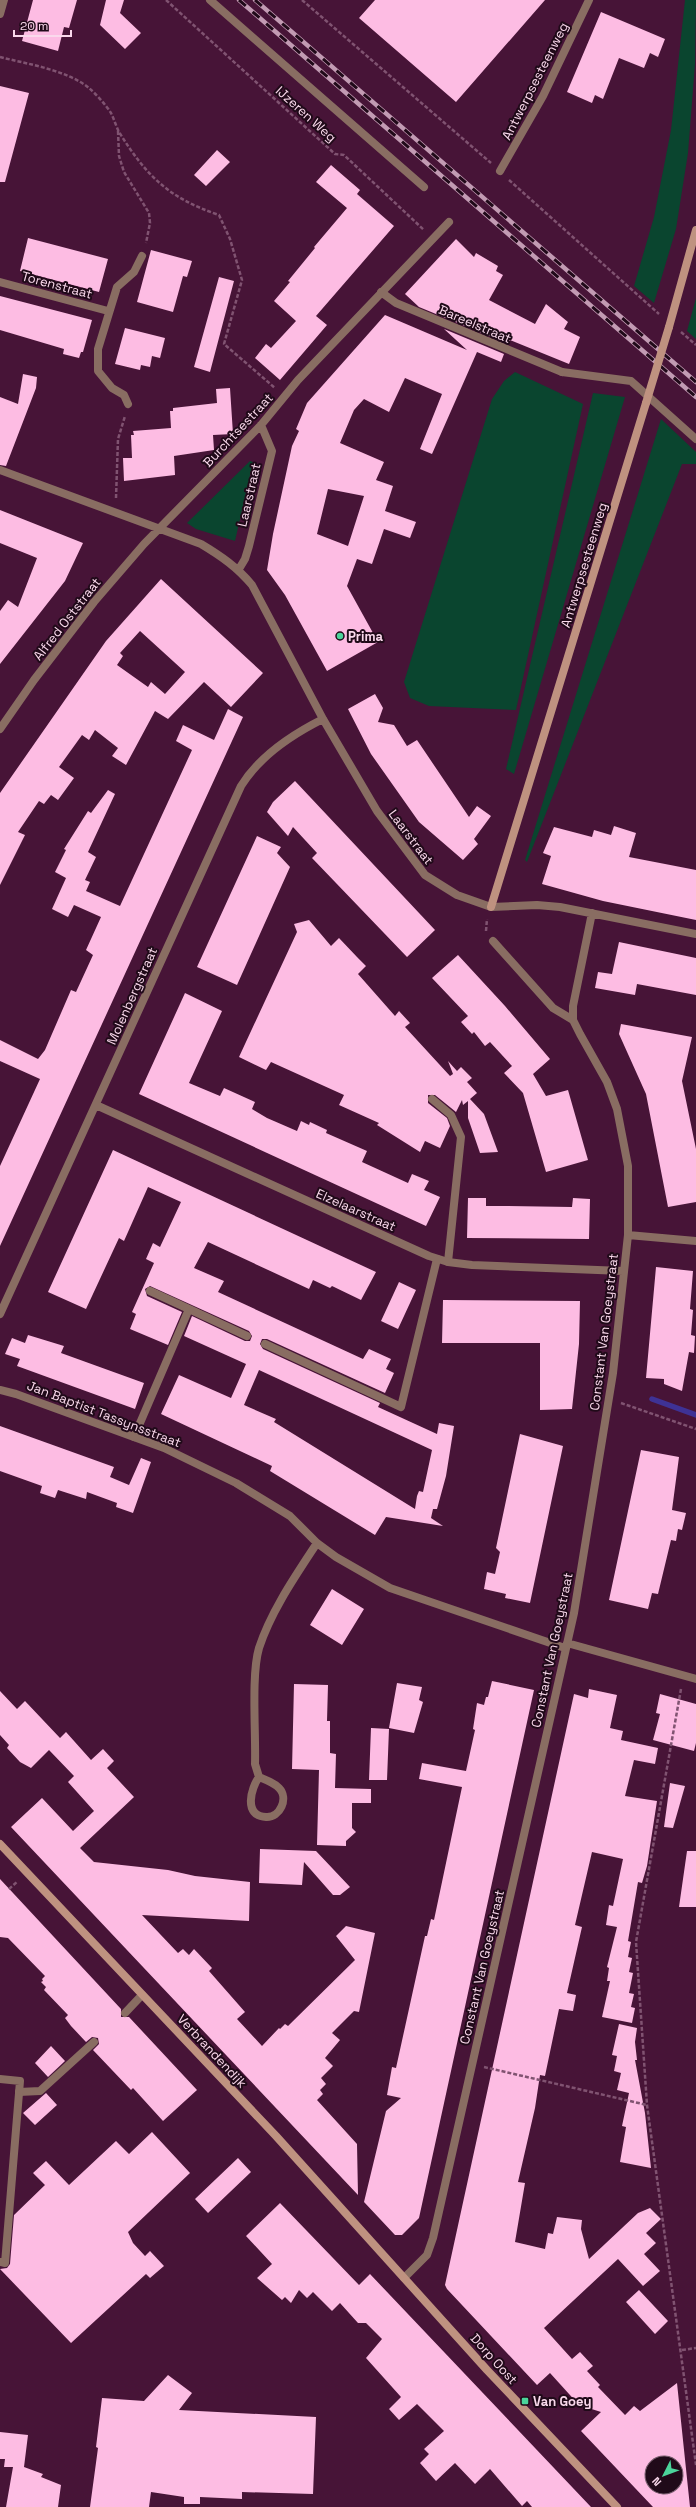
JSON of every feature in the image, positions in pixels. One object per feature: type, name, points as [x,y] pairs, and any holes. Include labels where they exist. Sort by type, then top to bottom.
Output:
[{"type":"main road","name":"Antwerpsesteenweg","points":[[491,907],[670,325],[696,230]]},
{"type":"main road","name":"Verbrandendijk","points":[[0,1844],[276,2136],[404,2278]]},
{"type":"main road","name":"Dorp Oost","points":[[404,2278],[487,2370],[616,2507]]},
{"type":"street","points":[[0,14],[4,0]]},
{"type":"street","points":[[210,0],[424,187]]},
{"type":"street","name":"Antwerpsesteenweg","points":[[500,171],[543,96],[589,0]]},
{"type":"street","name":"Burchtsestraat","points":[[160,529],[261,425],[285,396],[381,292],[449,222]]},
{"type":"street","points":[[128,404],[124,395],[112,388],[98,371],[98,349],[108,311],[117,287],[134,272],[142,256]]},
{"type":"street","name":"Torenstraat","points":[[0,282],[108,311]]},
{"type":"street","name":"Bareelstraat","points":[[381,292],[396,303],[562,372],[631,381],[696,439]]},
{"type":"street","name":"Laarstraat","points":[[239,569],[247,552],[272,451],[261,425]]},
{"type":"street","points":[[0,470],[160,529]]},
{"type":"street","name":"Laarstraat","points":[[160,529],[201,544],[239,569],[252,585],[323,719],[387,828],[425,875],[457,895],[491,907],[537,905],[592,913],[696,934]]},
{"type":"street","name":"Alfred Oststraat","points":[[0,729],[34,680],[94,602],[160,529]]},
{"type":"street","name":"Molenbergstraat","points":[[0,1314],[241,786],[248,774],[275,750],[302,730],[323,719]]},
{"type":"street","name":"Constant Van Goeystraat","points":[[404,2278],[426,2255],[433,2238],[566,1646],[586,1544],[608,1398],[628,1236],[628,1166],[623,1132],[607,1082],[574,1020],[573,1006],[592,913]]},
{"type":"street","points":[[493,940],[553,1008],[574,1020]]},
{"type":"street","points":[[432,1099],[451,1115],[461,1137],[448,1262]]},
{"type":"street","name":"Elzelaarstraat","points":[[96,1105],[437,1259],[448,1262],[623,1271]]},
{"type":"street","points":[[628,1236],[696,1241]]},
{"type":"street","points":[[265,1344],[401,1408],[437,1259]]},
{"type":"street","points":[[150,1291],[248,1336]]},
{"type":"street","points":[[134,1437],[189,1308]]},
{"type":"street","name":"Jan Baptist Tassynsstraat","points":[[0,1390],[16,1394],[164,1448],[236,1483],[290,1516],[317,1543],[336,1558],[390,1588],[566,1646],[696,1679]]},
{"type":"street","points":[[259,1777],[252,1786],[251,1806],[257,1813],[265,1817],[274,1815],[280,1810],[283,1803],[283,1794],[280,1788],[259,1777],[255,1764],[256,1670],[259,1648],[269,1623],[317,1543]]},
{"type":"street","points":[[125,2013],[142,1995]]},
{"type":"street","points":[[19,2092],[40,2091],[94,2042]]},
{"type":"street","points":[[0,2079],[20,2081],[5,2263],[0,2262]]},
{"type":"path","name":"IJzeren Weg","points":[[166,0],[335,154],[344,154],[433,239]]},
{"type":"path","points":[[302,0],[500,171],[670,325],[696,345]]},
{"type":"path","points":[[0,57],[57,72],[88,87],[111,112],[118,131],[139,162],[170,194],[198,208],[219,216],[230,239],[242,280],[224,344],[285,396]]},
{"type":"path","points":[[118,131],[117,142],[124,172],[149,213],[150,223],[142,256]]},
{"type":"path","points":[[115,513],[118,439],[128,404]]},
{"type":"path","points":[[491,907],[485,926],[486,934],[493,940]]},
{"type":"path","points":[[608,1398],[696,1429]]},
{"type":"path","points":[[684,1676],[636,1942],[647,2105],[682,2350],[696,2465]]},
{"type":"path","points":[[473,2064],[647,2105]]},
{"type":"path","points":[[682,2350],[696,2348]]},
{"type":"green space","points":[[685,0],[696,0],[695,64],[688,153],[676,229],[654,303],[634,286],[654,217],[671,130]]},
{"type":"green space","points":[[696,298],[696,339],[687,331]]},
{"type":"green space","points":[[515,372],[583,404],[516,710],[429,706],[410,698],[404,682],[492,399],[504,381]]},
{"type":"green space","points":[[593,393],[625,397],[514,774],[506,769]]},
{"type":"green space","points":[[661,419],[696,452],[696,464],[682,464],[527,862],[525,860]]},
{"type":"green space","points":[[250,461],[253,462],[235,541],[196,529],[187,523]]},
{"type":"building","points":[[33,0],[77,0],[69,28],[64,27],[58,51],[22,41]]},
{"type":"building","points":[[106,0],[124,0],[120,13],[141,33],[125,49],[100,25]]},
{"type":"building","points":[[375,0],[545,0],[456,102],[359,18]]},
{"type":"building","points":[[601,12],[665,39],[658,57],[650,53],[644,68],[619,58],[603,99],[595,95],[592,103],[567,92]]},
{"type":"building","points":[[0,86],[29,93],[5,182],[0,182]]},
{"type":"building","points":[[217,150],[230,162],[206,186],[194,175]]},
{"type":"building","points":[[331,165],[360,190],[357,194],[394,226],[316,316],[327,325],[280,380],[255,358],[266,344],[271,348],[296,321],[274,301],[290,282],[288,281],[315,248],[314,247],[347,208],[316,182]]},
{"type":"building","points":[[28,238],[108,259],[99,292],[20,271]]},
{"type":"building","points":[[456,239],[474,257],[476,253],[498,266],[496,271],[503,275],[489,300],[535,324],[546,304],[568,322],[564,329],[580,337],[569,364],[510,340],[509,344],[419,307],[405,294]]},
{"type":"building","points":[[151,250],[192,261],[187,277],[183,276],[173,312],[137,302]]},
{"type":"building","points":[[219,277],[234,281],[210,372],[194,367]]},
{"type":"building","points":[[0,296],[92,320],[83,352],[81,352],[79,358],[63,354],[64,349],[0,330]]},
{"type":"building","points":[[385,315],[467,350],[444,329],[504,354],[501,362],[477,352],[432,454],[420,449],[442,394],[405,378],[389,412],[364,399],[354,410],[340,443],[384,462],[376,480],[393,486],[385,511],[416,522],[410,538],[384,529],[372,564],[357,559],[347,586],[378,642],[327,671],[285,595],[267,570],[273,534],[292,446],[299,431],[296,429],[307,403]],"holes":[[[328,489],[364,496],[348,546],[317,534]]]},
{"type":"building","points":[[125,328],[165,338],[160,358],[152,356],[150,367],[141,365],[140,370],[115,364]]},
{"type":"building","points":[[23,374],[37,377],[36,388],[6,466],[0,465],[0,397],[18,404]]},
{"type":"building","points":[[230,388],[233,434],[213,435],[214,450],[174,456],[175,475],[124,481],[123,458],[132,458],[131,435],[134,435],[133,431],[171,428],[170,411],[173,411],[173,408],[217,403],[216,389]]},
{"type":"building","points":[[0,510],[83,543],[65,581],[0,664],[0,611],[8,600],[18,607],[37,558],[0,543]]},
{"type":"building","points":[[161,579],[263,673],[231,707],[204,682],[168,719],[155,711],[126,765],[112,756],[118,748],[95,730],[89,740],[82,735],[59,767],[74,778],[58,800],[51,795],[44,804],[39,801],[18,832],[25,835],[0,885],[0,793],[106,641]],"holes":[[[140,631],[185,672],[165,694],[151,682],[148,687],[117,665],[123,656],[120,653]]]},
{"type":"building","points":[[375,694],[383,708],[378,722],[394,725],[407,746],[417,740],[469,817],[477,806],[491,816],[474,839],[478,844],[463,860],[419,822],[371,754],[348,709]]},
{"type":"building","points":[[228,709],[243,717],[0,1246],[0,1166],[40,1079],[0,1061],[0,1040],[38,1059],[45,1050],[71,990],[76,992],[93,955],[86,950],[101,917],[74,905],[68,917],[52,909],[66,878],[55,872],[66,850],[64,849],[88,811],[91,813],[108,790],[115,794],[88,852],[96,857],[85,880],[90,882],[86,891],[120,906],[192,750],[176,741],[183,725],[214,740]]},
{"type":"building","points":[[295,781],[435,930],[407,957],[312,858],[317,853],[293,827],[288,836],[267,812],[273,802]]},
{"type":"building","points":[[614,826],[636,833],[629,857],[696,870],[696,920],[603,901],[542,884],[551,856],[543,853],[554,827],[592,837],[594,830],[611,835]]},
{"type":"building","points":[[257,836],[281,847],[277,853],[290,867],[237,985],[197,967]]},
{"type":"building","points":[[309,920],[331,946],[339,938],[366,966],[358,974],[395,1016],[399,1011],[410,1023],[405,1027],[450,1076],[453,1074],[448,1061],[457,1071],[461,1067],[472,1078],[467,1082],[477,1093],[470,1099],[484,1114],[498,1152],[480,1153],[468,1118],[468,1101],[463,1105],[462,1100],[456,1112],[435,1095],[428,1095],[428,1103],[447,1118],[450,1126],[440,1148],[425,1141],[420,1152],[377,1125],[379,1123],[339,1105],[344,1095],[271,1062],[266,1070],[239,1057],[297,932],[294,924]]},
{"type":"building","points":[[619,942],[696,958],[696,995],[637,984],[635,995],[595,988],[598,972],[612,974]]},
{"type":"building","points":[[458,955],[505,1006],[550,1059],[533,1074],[546,1096],[568,1090],[588,1160],[546,1172],[523,1093],[504,1073],[512,1066],[490,1042],[485,1046],[474,1032],[472,1034],[461,1022],[468,1016],[432,978]]},
{"type":"building","points":[[185,993],[222,1011],[189,1083],[220,1096],[224,1088],[255,1102],[252,1109],[267,1118],[297,1131],[301,1121],[309,1125],[310,1122],[327,1130],[326,1133],[367,1151],[362,1162],[408,1183],[412,1174],[429,1181],[424,1190],[440,1197],[426,1226],[139,1094]]},
{"type":"building","points":[[621,1024],[692,1037],[682,1081],[696,1149],[696,1202],[668,1207],[646,1094],[619,1034]]},
{"type":"building","points":[[113,1150],[376,1272],[361,1300],[332,1286],[330,1288],[313,1280],[309,1289],[208,1242],[194,1268],[224,1281],[218,1292],[363,1359],[369,1349],[391,1359],[386,1369],[394,1373],[385,1393],[267,1339],[262,1339],[260,1344],[263,1349],[380,1403],[378,1407],[437,1434],[439,1423],[454,1426],[446,1476],[437,1509],[433,1509],[431,1518],[443,1526],[386,1517],[375,1535],[270,1471],[272,1466],[161,1414],[179,1375],[231,1398],[246,1364],[184,1336],[192,1316],[245,1341],[250,1341],[252,1336],[249,1331],[150,1286],[145,1289],[147,1296],[182,1312],[168,1345],[130,1329],[136,1314],[132,1312],[154,1263],[146,1259],[153,1243],[160,1247],[181,1202],[148,1187],[124,1241],[119,1238],[86,1309],[48,1292]],"holes":[[[259,1370],[432,1450],[423,1492],[419,1491],[415,1509],[274,1422],[276,1419],[244,1405]]]},
{"type":"building","points":[[468,1198],[486,1198],[486,1206],[572,1207],[573,1198],[590,1199],[589,1239],[467,1238]]},
{"type":"building","points":[[656,1267],[693,1271],[690,1309],[693,1310],[691,1335],[695,1336],[694,1353],[689,1352],[682,1391],[664,1384],[664,1379],[646,1378]]},
{"type":"building","points":[[399,1282],[416,1290],[398,1329],[381,1321]]},
{"type":"building","points":[[443,1300],[580,1301],[579,1344],[572,1409],[540,1410],[540,1343],[442,1343]]},
{"type":"building","points":[[28,1335],[64,1346],[61,1353],[144,1383],[135,1409],[17,1366],[20,1359],[5,1354],[12,1338],[25,1343]]},
{"type":"building","points":[[0,1426],[114,1467],[110,1477],[129,1485],[141,1458],[151,1462],[133,1513],[116,1507],[117,1503],[87,1492],[86,1499],[58,1490],[55,1498],[40,1493],[42,1486],[0,1471]]},
{"type":"building","points":[[520,1434],[563,1446],[530,1603],[505,1598],[506,1594],[484,1589],[487,1572],[495,1574],[500,1552],[496,1548]]},
{"type":"building","points":[[641,1450],[679,1457],[672,1510],[686,1513],[682,1530],[678,1529],[676,1541],[671,1540],[658,1594],[652,1593],[648,1609],[609,1600]]},
{"type":"building","points":[[332,1589],[364,1609],[342,1645],[310,1625]]},
{"type":"building","points":[[492,1681],[534,1690],[419,2218],[402,2235],[395,2235],[364,2202],[386,2111],[401,2098],[387,2095],[392,2067],[396,2068],[425,1936],[427,1936],[431,1919],[434,1920],[462,1787],[419,1779],[422,1763],[466,1771],[475,1730],[473,1729],[477,1703],[484,1705],[486,1697],[488,1697]]},
{"type":"building","points":[[397,1683],[422,1687],[419,1700],[423,1702],[414,1733],[389,1728]]},
{"type":"building","points":[[294,1684],[328,1685],[327,1721],[330,1721],[330,1753],[336,1754],[335,1788],[371,1789],[371,1803],[352,1803],[352,1828],[356,1832],[346,1841],[346,1846],[317,1845],[319,1770],[292,1769]]},
{"type":"building","points":[[589,1689],[617,1695],[610,1728],[623,1731],[621,1740],[658,1748],[655,1764],[634,1760],[625,1796],[657,1801],[647,1866],[642,1883],[638,1882],[628,1941],[631,1942],[628,1957],[632,1958],[629,1972],[633,1973],[629,1993],[634,1994],[631,2007],[635,2008],[632,2023],[602,2017],[610,1981],[607,1981],[609,1968],[607,1967],[617,1927],[606,1925],[609,1905],[613,1906],[623,1859],[592,1852],[575,1925],[582,1927],[567,1993],[576,1995],[573,2011],[559,2009],[545,2076],[540,2075],[535,2108],[518,2182],[525,2183],[515,2242],[545,2249],[548,2233],[553,2234],[557,2217],[582,2220],[581,2229],[589,2259],[638,2213],[650,2208],[661,2219],[646,2233],[656,2243],[644,2254],[660,2271],[643,2286],[618,2259],[544,2328],[572,2359],[580,2352],[593,2366],[587,2371],[600,2385],[598,2387],[625,2415],[634,2406],[640,2411],[677,2383],[690,2507],[653,2507],[581,2431],[601,2412],[579,2405],[550,2373],[537,2385],[447,2289],[445,2285],[574,1694],[588,1698]]},
{"type":"building","points":[[0,1691],[17,1709],[25,1701],[60,1738],[66,1732],[91,1760],[103,1749],[114,1761],[107,1768],[134,1797],[80,1848],[94,1862],[168,1870],[195,1876],[250,1882],[249,1921],[142,1915],[178,1953],[183,1949],[189,1955],[194,1949],[212,1968],[209,1971],[245,2012],[237,2019],[262,2046],[279,2028],[280,2029],[285,2024],[288,2026],[355,1960],[336,1936],[346,1926],[375,1933],[359,2012],[354,2011],[332,2033],[340,2040],[325,2058],[333,2066],[321,2078],[326,2084],[320,2090],[323,2094],[317,2100],[357,2144],[358,2195],[11,1827],[42,1798],[73,1831],[94,1811],[68,1782],[74,1776],[49,1750],[31,1768],[20,1762],[7,1748],[9,1745],[0,1735]]},
{"type":"building","points":[[660,1694],[696,1704],[696,1743],[694,1751],[653,1740],[660,1714],[656,1713]]},
{"type":"building","points":[[371,1728],[389,1729],[387,1780],[369,1780]]},
{"type":"building","points":[[670,1783],[685,1786],[673,1828],[664,1827]]},
{"type":"building","points":[[260,1849],[316,1851],[350,1887],[340,1895],[333,1895],[304,1862],[302,1885],[259,1883]]},
{"type":"building","points":[[687,1851],[696,1851],[696,1907],[679,1907]]},
{"type":"building","points":[[0,1879],[121,2009],[121,2017],[129,2017],[197,2090],[163,2121],[133,2088],[131,2090],[93,2050],[99,2044],[98,2038],[92,2037],[86,2042],[71,2026],[65,2018],[68,2015],[44,1990],[46,1987],[41,1982],[45,1976],[8,1938],[0,1937]]},
{"type":"building","points":[[619,2024],[637,2028],[635,2042],[637,2060],[635,2060],[645,2113],[651,2168],[620,2162],[626,2127],[622,2126],[629,2093],[617,2090],[621,2073],[614,2071],[617,2056],[612,2055]]},
{"type":"building","points":[[51,2046],[65,2061],[48,2077],[35,2063]]},
{"type":"building","points":[[46,2093],[57,2105],[35,2125],[23,2113]]},
{"type":"building","points":[[152,2132],[190,2173],[128,2232],[133,2243],[145,2256],[150,2251],[164,2266],[150,2278],[146,2274],[71,2343],[0,2269],[7,2268],[10,2264],[14,2215],[45,2185],[33,2173],[46,2161],[69,2185],[116,2141],[129,2154]]},
{"type":"building","points":[[238,2158],[251,2172],[208,2213],[195,2199]]},
{"type":"building","points":[[280,2203],[359,2285],[370,2274],[591,2507],[532,2507],[527,2501],[522,2506],[490,2469],[475,2484],[455,2463],[436,2481],[420,2463],[429,2454],[424,2449],[444,2431],[417,2404],[399,2420],[389,2409],[401,2397],[366,2358],[382,2339],[366,2323],[358,2323],[340,2303],[332,2311],[313,2292],[307,2298],[299,2290],[291,2303],[285,2297],[282,2300],[257,2278],[272,2264],[246,2236]]},
{"type":"building","points":[[639,2290],[668,2321],[655,2334],[626,2302]]},
{"type":"building","points":[[168,2375],[192,2393],[179,2410],[316,2417],[313,2494],[242,2492],[242,2499],[200,2497],[200,2504],[184,2504],[184,2497],[151,2492],[149,2507],[90,2507],[98,2448],[96,2447],[102,2398],[144,2401]]},
{"type":"building","points":[[0,2432],[28,2435],[24,2467],[43,2474],[41,2477],[61,2485],[58,2507],[6,2507],[13,2467],[4,2467],[5,2459],[0,2459]]},
{"type":"waterway","points":[[652,1399],[696,1415]]},
{"type":"railway","points":[[239,0],[696,397]]},
{"type":"railway","points":[[255,0],[696,382]]},
{"type":"place","name":"Prima","points":[[340,636]]},
{"type":"place","name":"Van Goey","points":[[525,2401]]}]
